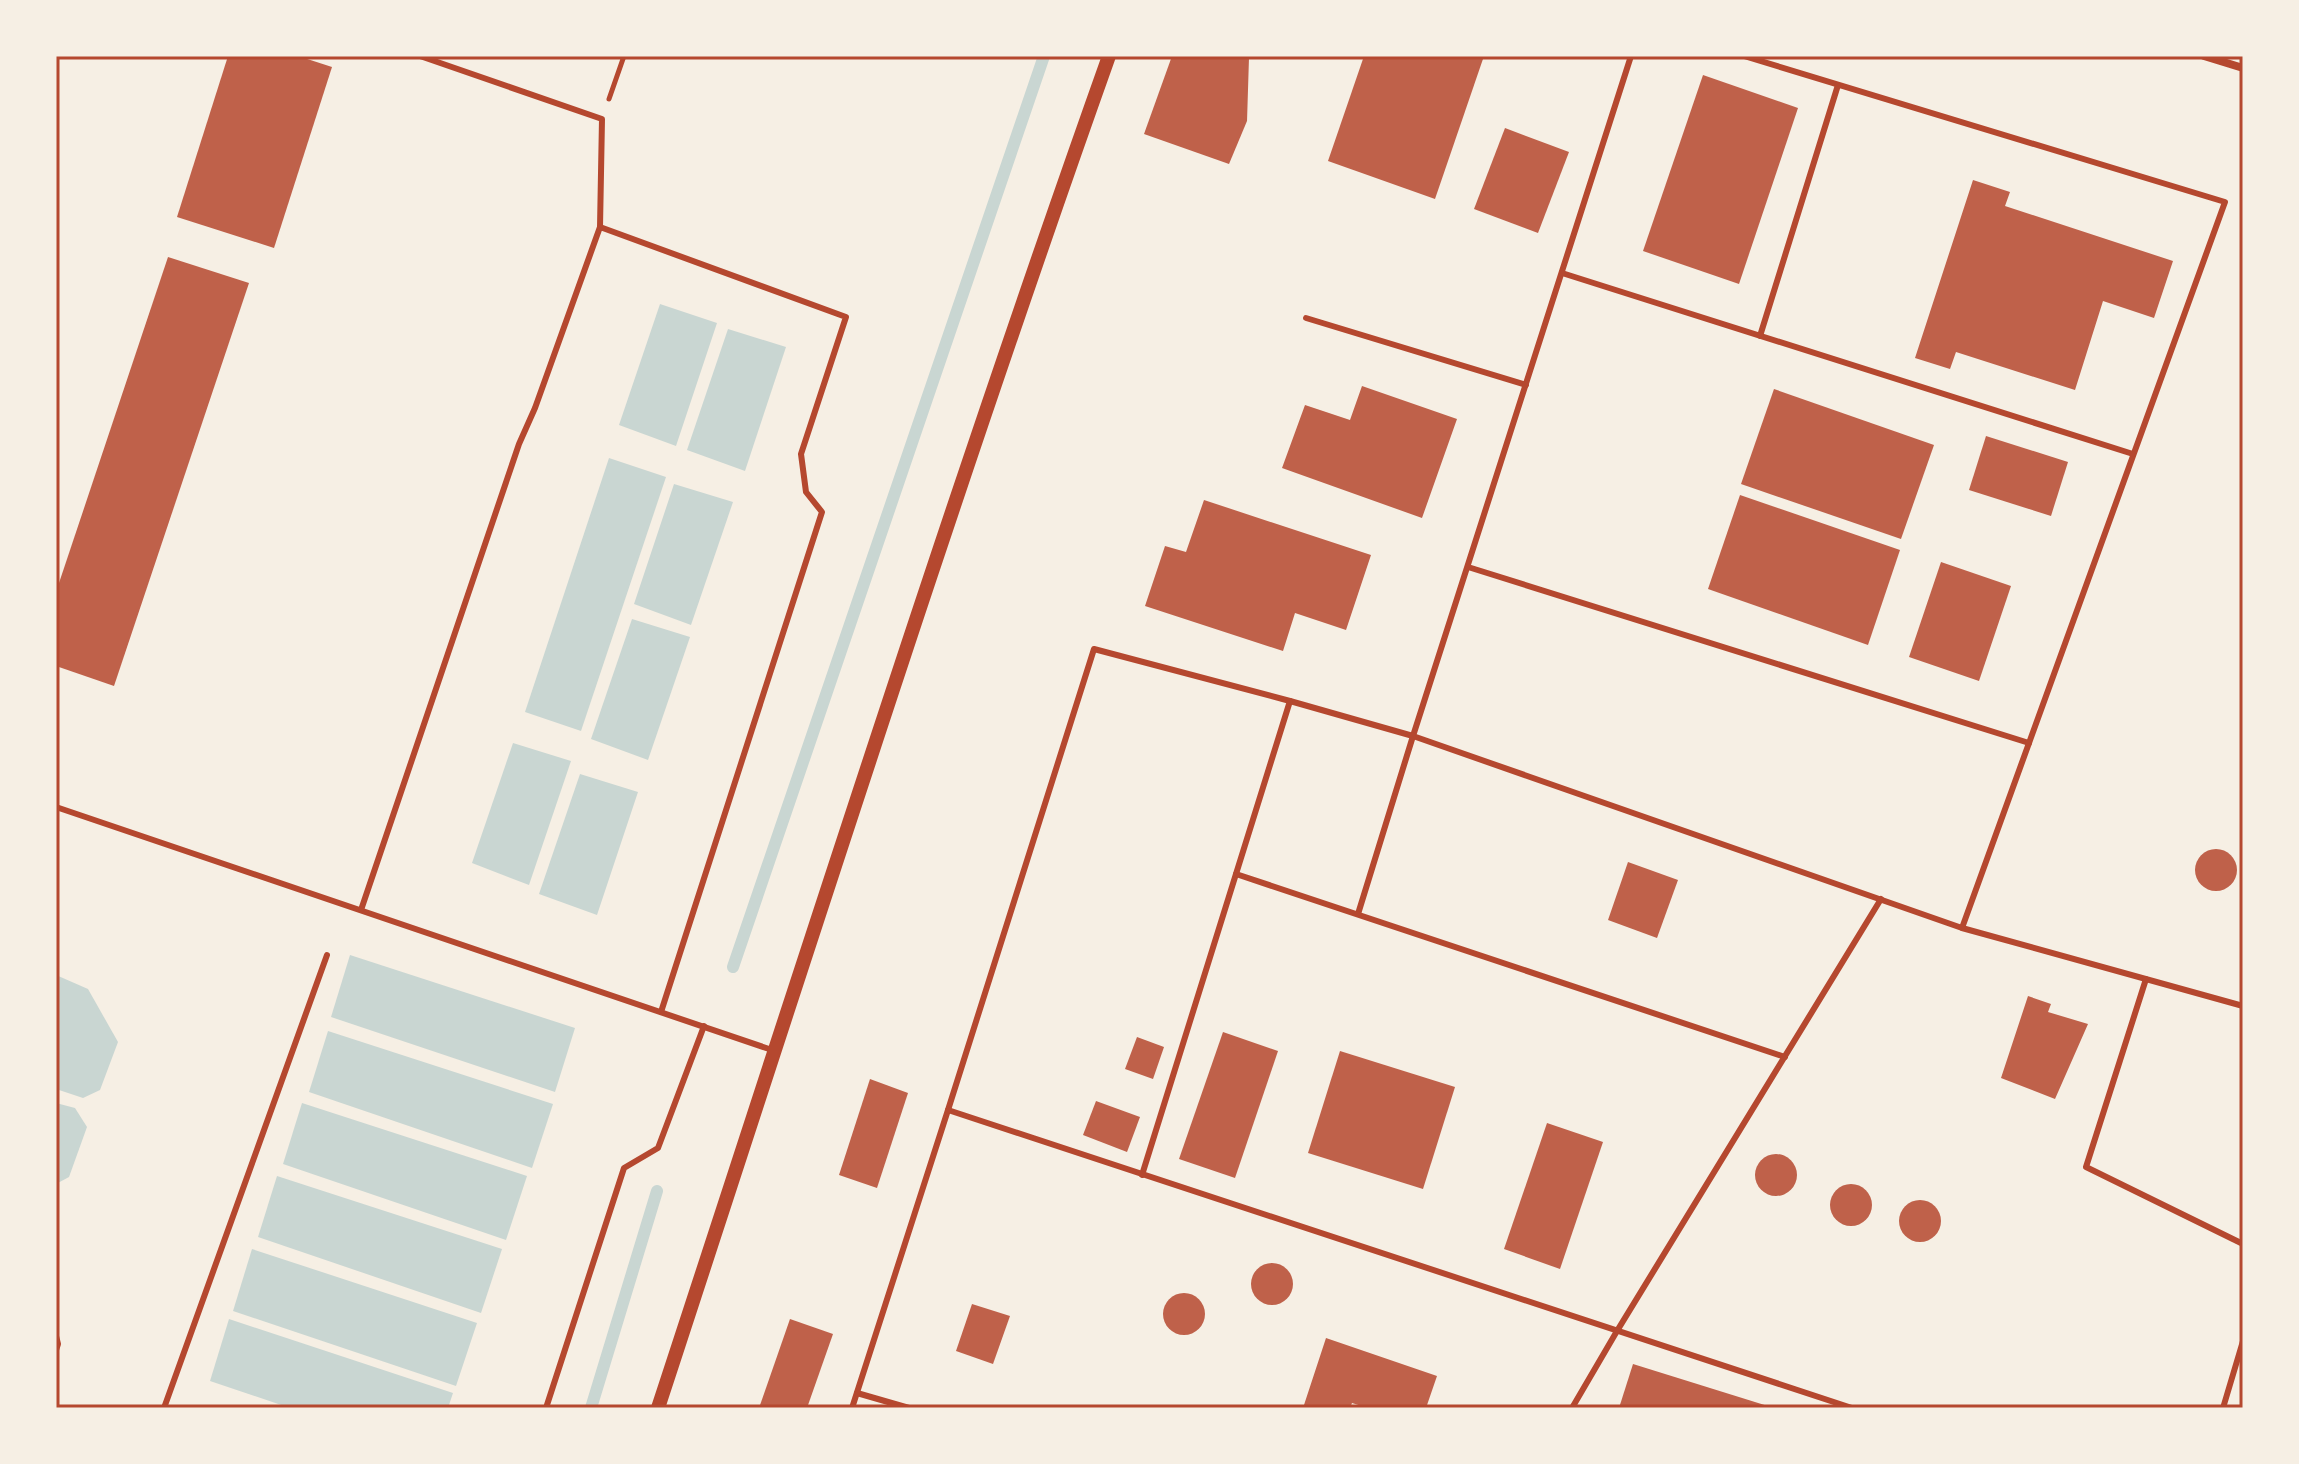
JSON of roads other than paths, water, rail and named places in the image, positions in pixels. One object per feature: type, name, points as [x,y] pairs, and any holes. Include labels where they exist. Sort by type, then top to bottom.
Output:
[{"type":"street","points":[[658,1408],[1053,213],[1109,56]]},
{"type":"street","points":[[2204,56],[2243,68]]},
{"type":"lane","points":[[361,910],[519,444],[535,408],[600,227],[602,119],[420,56]]},
{"type":"lane","points":[[1358,914],[1631,56]]},
{"type":"lane","points":[[1744,56],[2225,202],[1962,928]]},
{"type":"lane","points":[[1760,336],[1838,85]]},
{"type":"lane","points":[[600,227],[846,317],[801,454],[806,492],[822,512],[661,1012]]},
{"type":"lane","points":[[1562,273],[2133,454]]},
{"type":"lane","points":[[1306,318],[1526,385]]},
{"type":"lane","points":[[1468,567],[2029,743]]},
{"type":"lane","points":[[852,1408],[1094,649],[1413,736],[1962,928],[2243,1006]]},
{"type":"lane","points":[[1142,1175],[1290,701]]},
{"type":"lane","points":[[56,807],[775,1051]]},
{"type":"lane","points":[[1236,874],[1785,1057]]},
{"type":"lane","points":[[1572,1408],[1881,899]]},
{"type":"lane","points":[[164,1408],[327,955]]},
{"type":"lane","points":[[2146,979],[2086,1167],[2243,1244]]},
{"type":"lane","points":[[546,1408],[624,1168],[658,1148],[704,1026]]},
{"type":"lane","points":[[948,1110],[1852,1408]]},
{"type":"lane","points":[[56,1336],[56,1350]]},
{"type":"lane","points":[[2223,1408],[2243,1341]]},
{"type":"lane","points":[[857,1393],[909,1408]]},
{"type":"waterway","points":[[733,967],[1044,56]]},
{"type":"waterway","points":[[591,1408],[657,1191]]}]
